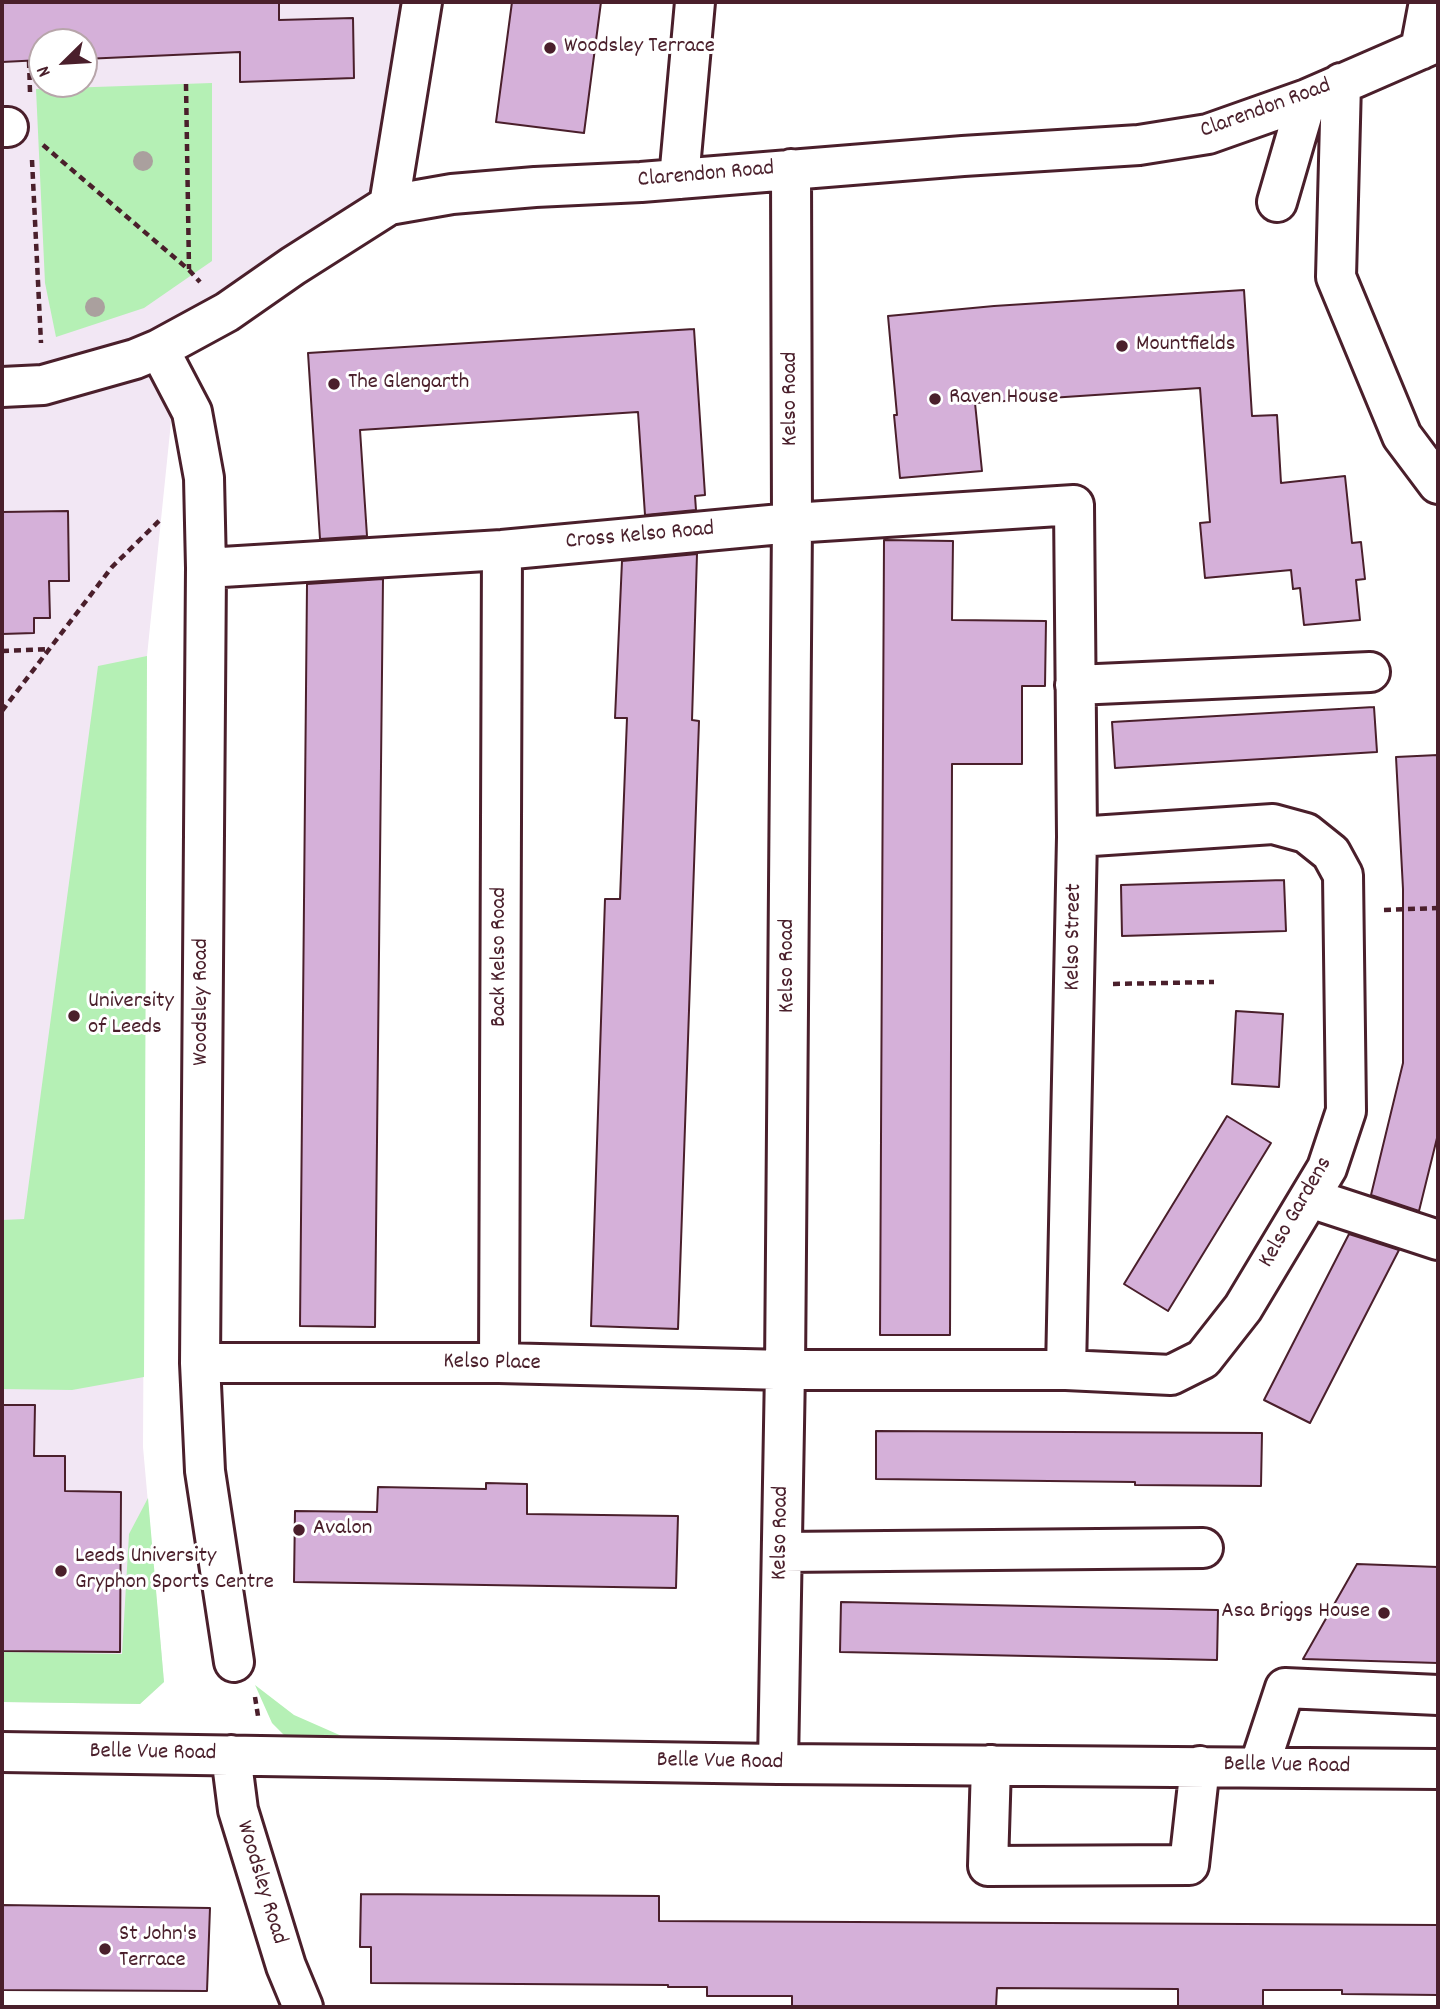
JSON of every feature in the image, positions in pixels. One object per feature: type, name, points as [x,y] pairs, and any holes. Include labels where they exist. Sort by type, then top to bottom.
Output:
[{"type":"street","points":[[389,205],[422,2]]},
{"type":"street","points":[[679,178],[695,2]]},
{"type":"street","points":[[1429,2],[1429,46]]},
{"type":"street","name":"Clarendon Road","points":[[2,387],[43,384],[135,359],[159,349],[227,312],[389,205],[452,194],[1139,145],[1208,134],[1324,91],[1429,46]]},
{"type":"street","points":[[1277,201],[1324,91]]},
{"type":"street","points":[[1324,91],[1336,277],[1402,436],[1438,484]]},
{"type":"street","name":"Kelso Road","points":[[778,1764],[785,1370],[792,523],[791,169]]},
{"type":"street","name":"Woodsley Road","points":[[159,349],[192,412],[204,478],[206,568],[200,1363],[205,1471],[234,1662]]},
{"type":"street","name":"Cross Kelso Road","points":[[206,568],[502,550],[792,523],[1074,505]]},
{"type":"street","name":"Kelso Street","points":[[1066,1370],[1077,837],[1074,505]]},
{"type":"street","name":"Back Kelso Road","points":[[499,1363],[502,550]]},
{"type":"street","points":[[1075,685],[1370,671]]},
{"type":"street","name":"Kelso Gardens","points":[[785,1370],[1066,1370],[1171,1375],[1203,1359],[1243,1308],[1327,1168],[1346,1111],[1343,875],[1331,853],[1306,833],[1273,824],[1077,837]]},
{"type":"street","points":[[1310,1198],[1438,1240]]},
{"type":"street","name":"Kelso Place","points":[[200,1363],[499,1363],[785,1370]]},
{"type":"street","points":[[782,1552],[1203,1548]]},
{"type":"street","points":[[1259,1767],[1285,1688],[1438,1695]]},
{"type":"street","name":"Belle Vue Road","points":[[2,1752],[778,1764],[1438,1769]]},
{"type":"street","name":"Woodsley Road","points":[[247,1755],[238,1810],[286,1966],[303,2007]]},
{"type":"street","points":[[991,1765],[988,1866],[1189,1865],[1199,1766]]},
{"type":"path","points":[[28,67],[18,122],[43,384]]},
{"type":"path","points":[[186,84],[188,270]]},
{"type":"path","points":[[18,122],[188,270],[227,312]]},
{"type":"path","points":[[2,711],[112,567],[204,478]]},
{"type":"path","points":[[2,651],[49,649]]},
{"type":"path","points":[[1345,912],[1438,908]]},
{"type":"path","points":[[1074,985],[1214,982]]},
{"type":"path","points":[[234,1662],[253,1684],[247,1755]]},
{"type":"shaded area","name":"University of Leeds","points":[[2,2],[415,2],[387,229],[178,354],[147,656],[143,1447],[164,1682],[140,1704],[2,1702]]},
{"type":"green space","points":[[212,83],[212,261],[144,308],[56,337],[45,283],[36,98],[98,98],[98,87]]},
{"type":"green space","points":[[147,656],[144,1377],[72,1390],[2,1389],[2,1220],[24,1219],[98,666]]},
{"type":"green space","points":[[148,1498],[164,1682],[140,1704],[2,1702],[2,1652],[122,1654],[129,1534]]},
{"type":"green space","points":[[255,1685],[294,1715],[344,1737],[285,1736],[272,1723]]},
{"type":"building","points":[[2,2],[279,2],[279,20],[353,18],[354,78],[240,82],[240,52],[98,58],[98,28],[28,28],[28,61],[2,62]]},
{"type":"building","name":"Woodsley Terrace","points":[[512,2],[601,2],[584,133],[496,122]]},
{"type":"building","points":[[1244,290],[1252,416],[1277,415],[1281,483],[1345,476],[1352,543],[1361,542],[1365,579],[1356,580],[1360,620],[1304,625],[1300,588],[1293,589],[1291,570],[1205,578],[1200,523],[1210,522],[1200,388],[975,403],[982,471],[900,478],[888,316],[994,306]]},
{"type":"building","points":[[694,329],[705,495],[695,496],[696,510],[645,515],[638,412],[360,430],[367,536],[320,539],[308,353]]},
{"type":"building","points":[[68,511],[69,581],[49,581],[50,618],[34,618],[34,633],[2,634],[2,512]]},
{"type":"building","points":[[884,540],[953,541],[952,620],[1046,621],[1045,686],[1022,686],[1022,764],[952,764],[950,1335],[880,1335]]},
{"type":"building","points":[[697,554],[692,720],[699,721],[678,1329],[591,1326],[605,899],[620,899],[627,718],[615,718],[622,561]]},
{"type":"building","points":[[383,579],[375,1327],[300,1326],[307,584]]},
{"type":"building","points":[[1374,707],[1377,752],[1115,768],[1112,722]]},
{"type":"building","points":[[1438,755],[1438,1134],[1419,1211],[1371,1195],[1403,1063],[1403,889],[1396,757]]},
{"type":"building","points":[[1284,880],[1286,931],[1122,936],[1121,885]]},
{"type":"building","points":[[1236,1011],[1283,1014],[1279,1087],[1232,1084]]},
{"type":"building","points":[[1227,1116],[1271,1143],[1168,1311],[1124,1284]]},
{"type":"building","points":[[1349,1234],[1399,1250],[1310,1423],[1264,1400]]},
{"type":"building","name":"Leeds University Gryphon Sports Centre","points":[[2,1405],[35,1405],[34,1456],[65,1456],[65,1491],[121,1492],[120,1652],[2,1651]]},
{"type":"building","points":[[876,1431],[1262,1433],[1261,1486],[876,1479]]},
{"type":"building","points":[[486,1483],[527,1484],[527,1514],[678,1516],[676,1588],[294,1582],[295,1511],[377,1512],[378,1487],[486,1489]]},
{"type":"building","name":"Asa Briggs House","points":[[1357,1564],[1438,1567],[1438,1663],[1303,1659]]},
{"type":"building","points":[[841,1602],[1218,1610],[1217,1660],[840,1652]]},
{"type":"building","points":[[361,1894],[659,1896],[659,1921],[1438,1925],[1438,1995],[1342,1994],[1342,1990],[1263,1990],[1263,2007],[1178,2007],[1178,1989],[997,1988],[996,2007],[792,2006],[792,1996],[707,1996],[707,1987],[371,1983],[371,1947],[360,1947]]},
{"type":"building","name":"St John's Terrace","points":[[2,1905],[210,1908],[207,1991],[2,1990]]},
{"type":"place","name":"Woodsley Terrace","points":[[550,48]]},
{"type":"place","name":"Mountfields","points":[[1122,346]]},
{"type":"place","name":"The Glengarth","points":[[334,384]]},
{"type":"place","name":"Raven House","points":[[935,399]]},
{"type":"place","name":"University of Leeds","points":[[74,1016]]},
{"type":"place","name":"Avalon","points":[[299,1530]]},
{"type":"place","name":"Leeds University Gryphon Sports Centre","points":[[61,1571]]},
{"type":"place","name":"Asa Briggs House","points":[[1384,1613]]},
{"type":"place","name":"St John's Terrace","points":[[105,1949]]}]
